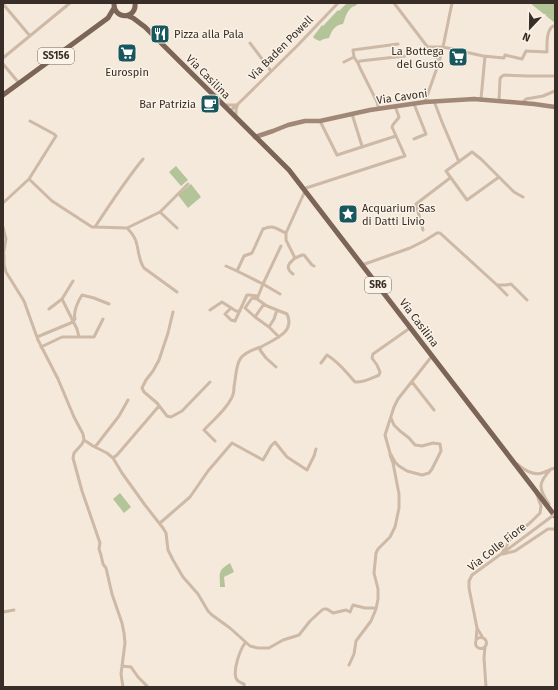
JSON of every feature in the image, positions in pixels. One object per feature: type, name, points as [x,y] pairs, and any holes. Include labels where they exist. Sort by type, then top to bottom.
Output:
[{"type":"main road","name":"SS156","points":[[114,5],[118,14],[125,16]]},
{"type":"main road","name":"SS156","points":[[108,18],[114,5]]},
{"type":"main road","points":[[125,16],[133,12],[135,5]]},
{"type":"main road","name":"Via Casilina","points":[[135,5],[139,19],[145,27]]},
{"type":"main road","name":"SS156","points":[[3,95],[108,18],[113,16],[125,16]]},
{"type":"main road","name":"Via Casilina","points":[[125,16],[134,18],[145,27],[289,170],[510,459],[555,515]]},
{"type":"street","points":[[3,58],[70,3]]},
{"type":"street","name":"Via Baden Powell","points":[[230,112],[338,3]]},
{"type":"street","points":[[394,3],[440,62]]},
{"type":"street","points":[[426,102],[444,47],[452,3]]},
{"type":"street","points":[[3,4],[30,36]]},
{"type":"street","points":[[428,47],[444,47],[485,56],[504,58],[505,55],[522,59],[526,51],[547,52],[549,32],[553,26],[555,27]]},
{"type":"street","points":[[250,43],[272,71]]},
{"type":"street","points":[[379,109],[377,102],[354,57],[353,50],[398,44]]},
{"type":"street","points":[[358,63],[360,61],[405,56]]},
{"type":"street","points":[[481,99],[485,56]]},
{"type":"street","points":[[344,62],[354,57]]},
{"type":"street","points":[[3,64],[19,83]]},
{"type":"street","points":[[499,101],[500,79],[504,75],[555,76]]},
{"type":"street","points":[[522,103],[526,99],[543,96],[555,91]]},
{"type":"street","name":"Via Cavoni","points":[[255,137],[288,125],[305,121],[320,121],[395,106],[434,101],[481,99],[555,107]]},
{"type":"street","points":[[434,101],[459,162]]},
{"type":"street","points":[[222,105],[238,104],[236,119]]},
{"type":"street","points":[[414,104],[426,134],[414,139]]},
{"type":"street","points":[[295,258],[286,240],[286,233],[304,190],[405,156],[392,127],[399,117],[395,106]]},
{"type":"street","points":[[352,114],[362,146]]},
{"type":"street","points":[[3,203],[29,179],[56,136],[30,121]]},
{"type":"street","points":[[320,121],[337,155],[396,136]]},
{"type":"street","points":[[499,177],[467,200],[446,172],[472,152],[481,159],[499,177],[514,192],[524,197]]},
{"type":"street","points":[[95,227],[129,176],[143,159]]},
{"type":"street","points":[[423,230],[416,204],[450,178]]},
{"type":"street","points":[[29,179],[52,201],[92,227],[127,228],[160,212],[188,184]]},
{"type":"street","points":[[160,212],[177,228]]},
{"type":"street","points":[[3,227],[6,239],[3,256],[6,272],[24,301],[41,347],[58,379],[83,434],[84,440],[74,453],[74,458],[86,503],[98,539],[100,554],[106,568],[112,594],[122,623],[125,643],[121,674],[122,687]]},
{"type":"street","points":[[237,271],[244,256],[252,253],[263,229],[273,227],[286,233]]},
{"type":"street","points":[[127,228],[137,243],[141,264],[144,268],[177,292]]},
{"type":"street","points":[[362,265],[410,248],[437,233],[440,233],[507,296]]},
{"type":"street","points":[[258,298],[281,246]]},
{"type":"street","points":[[293,274],[288,269],[290,263],[302,254],[314,266]]},
{"type":"street","points":[[226,266],[280,294]]},
{"type":"street","points":[[49,309],[62,299],[73,281]]},
{"type":"street","points":[[497,285],[506,286],[511,284],[527,300]]},
{"type":"street","points":[[73,322],[75,319],[74,315],[82,295],[108,304]]},
{"type":"street","points":[[215,441],[204,430],[232,398],[239,360],[247,353],[279,337],[286,330],[288,323],[286,314],[267,306],[258,298],[249,295],[247,295],[235,321],[231,320],[225,314],[232,308]]},
{"type":"street","points":[[258,298],[252,298],[245,308],[279,337]]},
{"type":"street","points":[[62,299],[77,329],[79,338]]},
{"type":"street","points":[[210,310],[222,302],[240,311]]},
{"type":"street","points":[[255,317],[264,304]]},
{"type":"street","points":[[268,327],[274,319],[277,310]]},
{"type":"street","points":[[173,312],[159,360],[142,388],[144,392],[169,417],[182,411],[210,382]]},
{"type":"street","points":[[41,347],[62,337],[94,337],[103,319]]},
{"type":"street","points":[[37,337],[73,322]]},
{"type":"street","points":[[321,363],[327,355],[340,364],[355,382],[358,383],[366,381],[379,375],[380,372],[372,358],[373,354],[410,328]]},
{"type":"street","points":[[261,347],[260,350],[276,367]]},
{"type":"street","points":[[391,418],[394,425],[415,445],[422,446],[433,443],[440,444],[441,451],[435,465],[429,473],[422,475],[407,471],[399,466],[395,462],[385,435],[394,407],[398,399],[432,356]]},
{"type":"street","points":[[412,382],[434,410]]},
{"type":"street","points":[[95,447],[119,416],[128,400]]},
{"type":"street","points":[[113,458],[159,406]]},
{"type":"street","points":[[84,440],[113,458],[145,505],[160,523],[168,540],[167,546],[170,555],[183,577],[198,594],[210,613],[253,648],[269,648],[283,640],[299,635],[310,621],[324,609],[333,613],[346,610],[350,612],[353,605],[365,608],[376,608]]},
{"type":"street","points":[[160,523],[190,497],[232,443],[263,460],[275,442],[288,457],[307,470],[316,449]]},
{"type":"street","points":[[349,665],[354,654],[356,641],[370,621],[376,608],[378,589],[374,573],[376,553],[378,549],[390,538],[396,527],[399,508],[399,494],[389,454],[390,450]]},
{"type":"street","points":[[510,459],[525,469],[536,473],[542,473],[553,469]]},
{"type":"street","points":[[553,469],[543,479],[541,487],[542,494],[555,515]]},
{"type":"street","points":[[501,554],[510,540],[540,513],[541,506],[533,488]]},
{"type":"street","name":"Via Colle Fiore","points":[[476,641],[476,628],[469,588],[469,581],[472,575],[555,515]]},
{"type":"street","points":[[501,554],[515,550],[548,529],[555,529]]},
{"type":"street","points":[[3,612],[14,610]]},
{"type":"street","name":"Via Colle Fiore","points":[[476,628],[483,638]]},
{"type":"street","points":[[484,658],[476,644],[476,641],[480,638],[483,638],[487,642],[484,658],[486,687]]},
{"type":"street","points":[[244,687],[244,684],[237,680],[236,668],[240,651],[245,643]]},
{"type":"street","points":[[479,648],[486,646]]},
{"type":"street","points":[[122,666],[131,667],[148,687]]},
{"type":"green space","points":[[347,3],[358,3],[350,9],[343,24],[334,28],[329,38],[320,41],[315,39],[313,37],[322,25],[323,26]]},
{"type":"green space","points":[[530,3],[555,3],[555,23]]},
{"type":"green space","points":[[176,166],[188,180],[181,186],[169,172]]},
{"type":"green space","points":[[191,184],[201,197],[188,208],[178,195]]},
{"type":"green space","points":[[120,493],[131,507],[124,513],[113,499]]},
{"type":"green space","points":[[230,563],[234,572],[224,577],[225,587],[220,587],[221,570]]},
{"type":"place","name":"Pizza alla Pala","points":[[160,34]]},
{"type":"place","name":"Eurospin","points":[[127,53]]},
{"type":"place","name":"La Bottega del Gusto","points":[[458,57]]},
{"type":"place","name":"Bar Patrizia","points":[[210,104]]},
{"type":"place","name":"Acquarium Sas di Datti Livio","points":[[348,214]]}]
